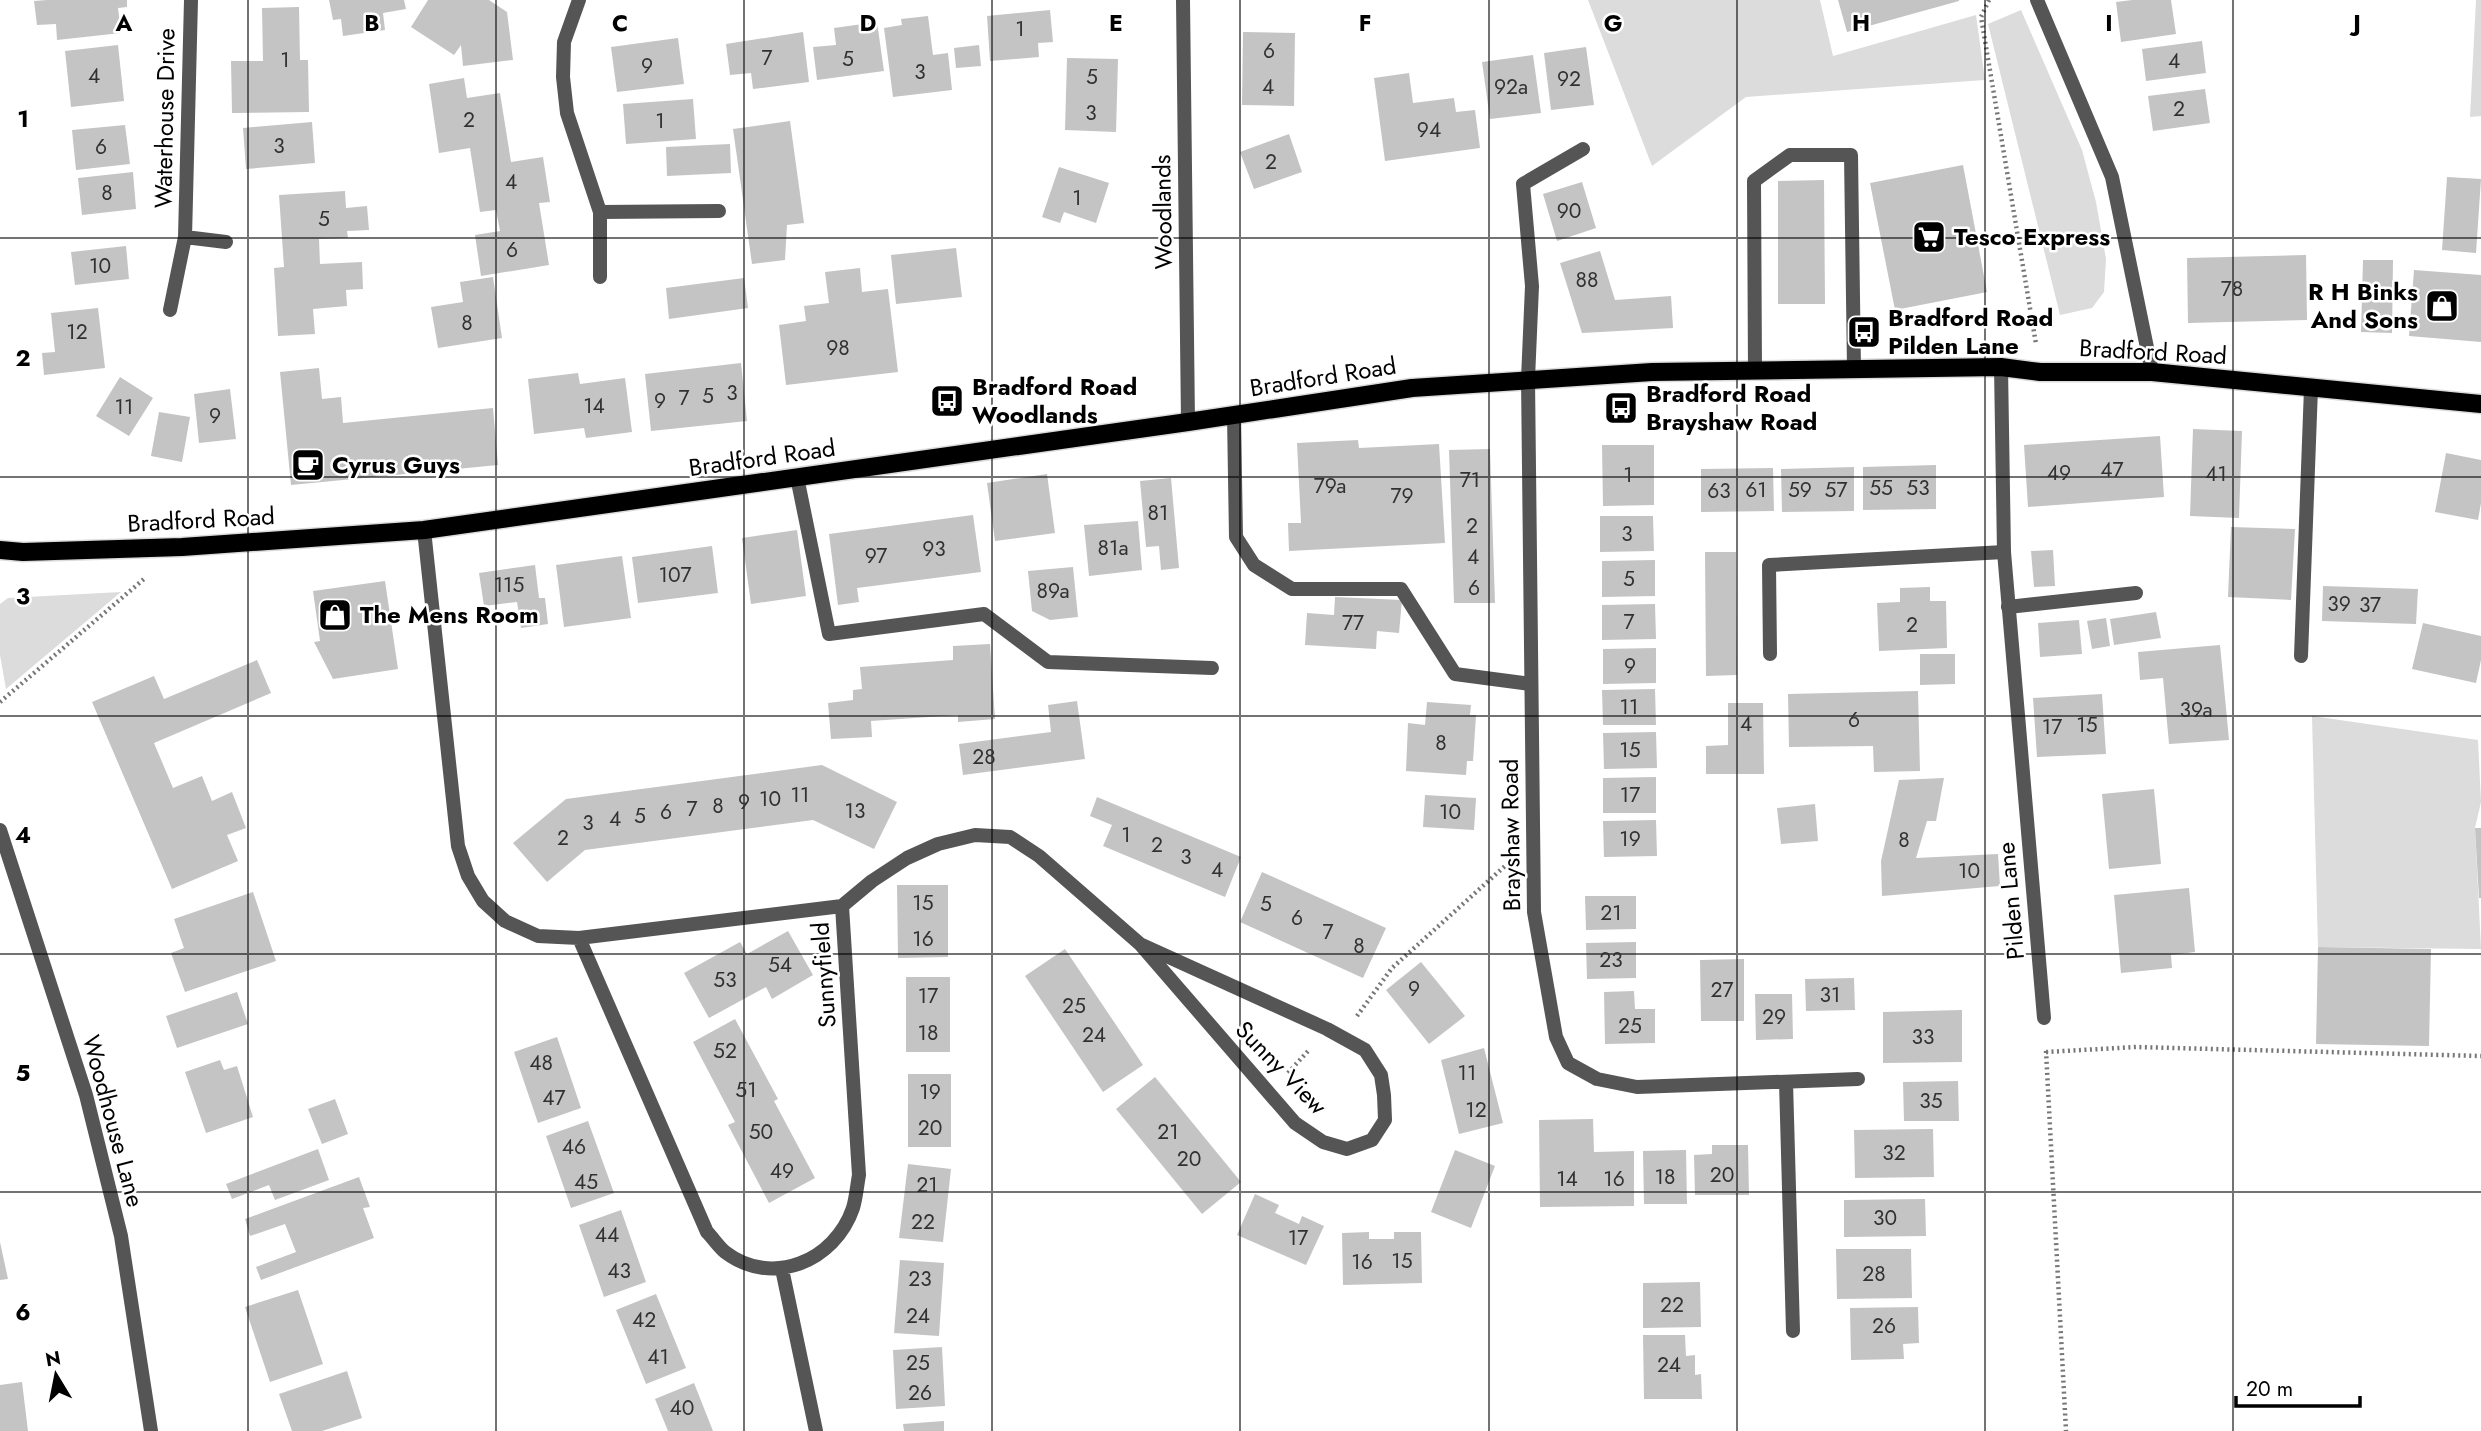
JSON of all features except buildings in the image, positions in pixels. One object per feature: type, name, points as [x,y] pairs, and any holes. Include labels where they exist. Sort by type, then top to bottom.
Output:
[{"type":"main road","name":"Bradford Road","points":[[0,550],[23,552],[182,547],[424,530],[1234,416],[1412,388],[1528,379],[1652,372],[2001,367],[2040,372],[2152,372],[2481,404]]},
{"type":"street","name":"Waterhouse Drive","points":[[170,310],[185,237],[191,0]]},
{"type":"street","points":[[579,0],[564,42],[563,77],[567,113],[600,212],[600,276]]},
{"type":"street","name":"Woodlands","points":[[1183,0],[1188,422]]},
{"type":"street","points":[[2037,0],[2112,177],[2152,372]]},
{"type":"street","points":[[1528,379],[1532,286],[1523,184],[1583,149]]},
{"type":"street","points":[[1755,371],[1754,181],[1790,155],[1851,155],[1854,369]]},
{"type":"street","points":[[600,212],[719,211]]},
{"type":"street","name":"Waterhouse Drive","points":[[185,237],[226,242]]},
{"type":"street","name":"Pilden Lane","points":[[2001,367],[2004,552],[2044,1018]]},
{"type":"street","name":"Brayshaw Road","points":[[1528,379],[1534,912],[1556,1037],[1568,1063],[1597,1079],[1637,1087],[1858,1079]]},
{"type":"street","points":[[2301,656],[2311,388]]},
{"type":"street","points":[[1234,416],[1236,537],[1254,565],[1293,589],[1401,589],[1455,674],[1531,684]]},
{"type":"street","points":[[797,477],[829,634],[984,614],[1048,662],[1212,668]]},
{"type":"street","name":"Sunnyfield","points":[[424,530],[458,846],[468,876],[483,901],[505,920],[538,936],[579,938],[842,906],[859,1175],[853,1209],[837,1237],[817,1256],[782,1269],[753,1266],[726,1252],[707,1232],[579,938]]},
{"type":"street","points":[[1770,654],[1769,565],[2004,552]]},
{"type":"street","points":[[2008,607],[2136,593]]},
{"type":"street","name":"Woodhouse Lane","points":[[0,830],[89,1108],[121,1236],[151,1431]]},
{"type":"street","name":"Sunny View","points":[[842,906],[895,866],[938,844],[975,835],[1010,837],[1038,856],[1140,944],[1295,1123],[1323,1142],[1346,1149],[1371,1140],[1384,1120],[1384,1096],[1381,1075],[1365,1050],[1327,1029],[1140,944]]},
{"type":"street","points":[[1786,1082],[1793,1331]]},
{"type":"street","points":[[782,1269],[816,1431]]},
{"type":"path","points":[[1989,0],[1981,17],[2040,372]]},
{"type":"path","points":[[0,702],[182,547]]},
{"type":"path","points":[[1342,1037],[1392,968],[1532,842]]},
{"type":"path","points":[[2044,1018],[2066,1431]]},
{"type":"path","points":[[1269,1095],[1327,1029]]},
{"type":"path","points":[[2046,1052],[2136,1048],[2481,1056]]},
{"type":"shaded area","points":[[1588,0],[1820,0],[1833,56],[1976,15],[1985,80],[1746,97],[1652,166]]},
{"type":"shaded area","points":[[2476,0],[2481,0],[2481,116],[2470,117]]},
{"type":"shaded area","points":[[2021,10],[2082,150],[2096,202],[2106,259],[2104,292],[2092,308],[2060,315],[1988,24]]},
{"type":"shaded area","points":[[121,592],[6,689],[0,655],[0,604],[8,598]]},
{"type":"shaded area","points":[[2312,716],[2478,740],[2481,802],[2475,828],[2481,949],[2318,947]]},
{"type":"place","name":"Tesco Express","points":[[1929,237]]},
{"type":"place","name":"R H Binks And Sons","points":[[2442,306]]},
{"type":"place","name":"Bradford Road Pilden Lane","points":[[1864,332]]},
{"type":"place","name":"Bradford Road Woodlands","points":[[947,401]]},
{"type":"place","name":"Bradford Road Brayshaw Road","points":[[1621,408]]},
{"type":"place","name":"Cyrus Guys","points":[[308,465]]},
{"type":"place","name":"The Mens Room","points":[[335,615]]}]
